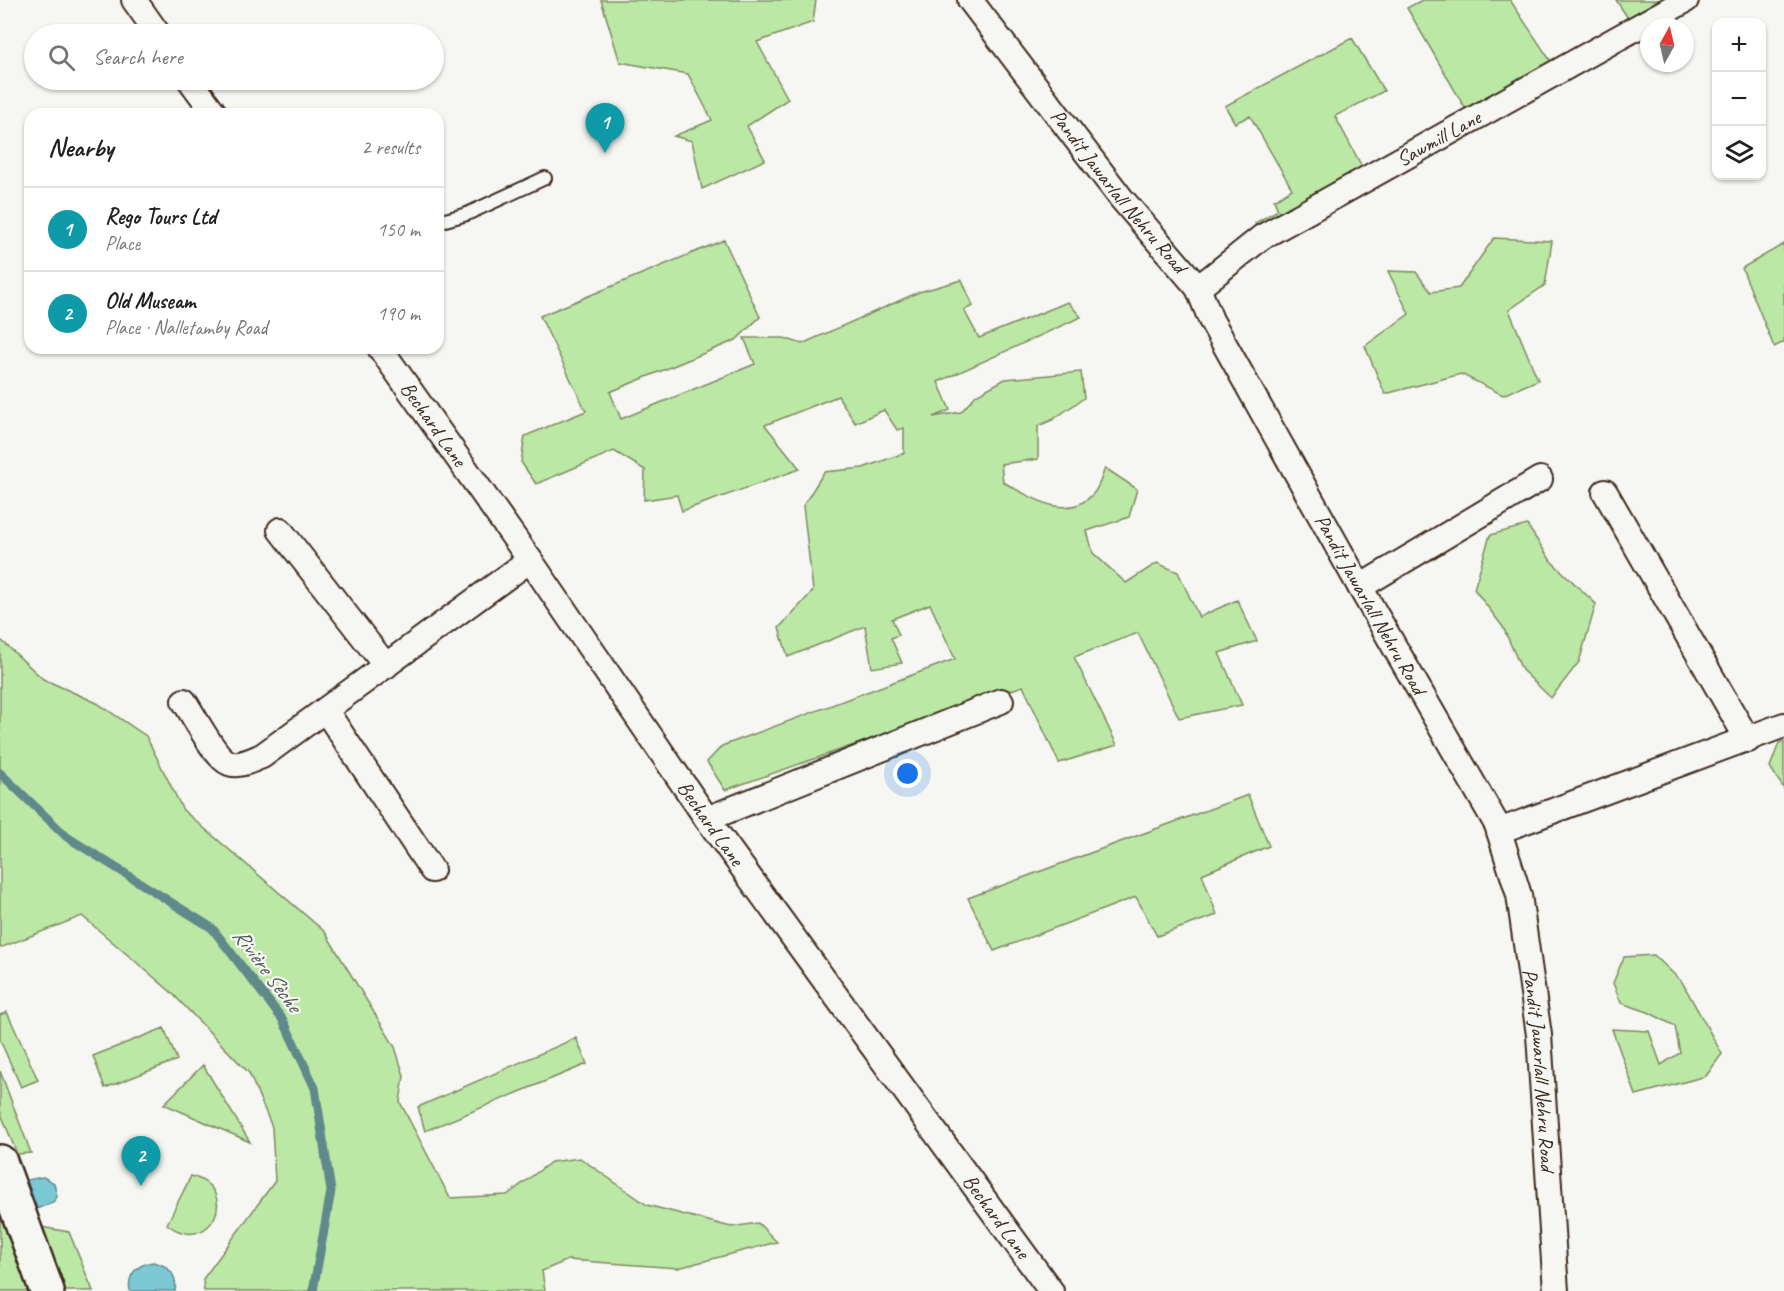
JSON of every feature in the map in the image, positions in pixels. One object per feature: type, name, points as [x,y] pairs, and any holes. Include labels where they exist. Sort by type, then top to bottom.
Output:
[{"type":"main road","points":[[0,1162],[47,1291]]},
{"type":"street","points":[[134,0],[151,24]]},
{"type":"street","name":"Pandit Jawarlall Nehru Road","points":[[970,0],[1121,198],[1198,288],[1210,320],[1499,831],[1519,895],[1539,1035],[1556,1291]]},
{"type":"street","name":"Sawmill Lane","points":[[1198,288],[1262,237],[1686,0]]},
{"type":"street","points":[[197,90],[211,108]]},
{"type":"street","name":"Bechard Lane","points":[[384,354],[530,560],[707,819],[1051,1291]]},
{"type":"street","points":[[1360,587],[1540,479]]},
{"type":"street","points":[[1605,492],[1748,740]]},
{"type":"street","points":[[280,530],[386,666]]},
{"type":"street","points":[[184,700],[219,756],[229,763],[240,764],[262,756],[530,560]]},
{"type":"street","points":[[707,819],[1001,701]]},
{"type":"street","points":[[326,711],[432,870]]},
{"type":"street","points":[[1499,831],[1748,740],[1784,724]]},
{"type":"lane","points":[[444,220],[467,214],[545,178]]},
{"type":"green space","points":[[601,0],[816,0],[813,22],[757,42],[788,99],[747,126],[765,160],[702,189],[692,141],[674,136],[712,120],[688,74],[620,62]]},
{"type":"green space","points":[[1422,0],[1510,0],[1558,72],[1472,120],[1407,8]]},
{"type":"green space","points":[[1616,0],[1686,0],[1654,18],[1640,18],[1640,26],[1635,29]]},
{"type":"green space","points":[[1352,38],[1384,91],[1335,116],[1368,178],[1262,237],[1255,223],[1278,210],[1274,200],[1292,189],[1250,116],[1235,123],[1225,106]]},
{"type":"green space","points":[[1494,238],[1552,241],[1545,285],[1509,310],[1538,380],[1503,395],[1461,374],[1385,394],[1365,346],[1409,314],[1388,271],[1416,272],[1431,292],[1459,288]]},
{"type":"green space","points":[[724,240],[760,317],[736,340],[610,392],[621,419],[755,364],[744,338],[784,338],[802,344],[919,292],[962,280],[973,306],[964,310],[979,338],[1068,302],[1081,317],[938,382],[950,410],[933,417],[961,412],[976,395],[1005,379],[1081,372],[1084,398],[1052,420],[1038,426],[1038,459],[1001,464],[1003,482],[1036,500],[1060,507],[1083,502],[1093,494],[1105,468],[1137,489],[1129,517],[1087,531],[1093,553],[1126,583],[1157,563],[1178,572],[1199,617],[1237,600],[1257,641],[1219,653],[1242,705],[1179,718],[1138,633],[1074,657],[1117,745],[1059,763],[1023,686],[725,790],[707,762],[722,746],[955,659],[930,604],[892,619],[899,635],[891,638],[902,663],[872,668],[865,626],[788,657],[779,628],[813,591],[803,506],[824,472],[863,468],[904,453],[904,428],[897,430],[884,410],[855,423],[838,396],[765,425],[800,469],[682,511],[677,495],[644,500],[645,470],[614,451],[536,484],[521,462],[525,436],[586,411],[540,316]]},
{"type":"green space","points":[[1784,244],[1784,342],[1774,347],[1742,268]]},
{"type":"green space","points":[[1527,525],[1551,561],[1596,604],[1579,662],[1551,698],[1522,670],[1503,627],[1474,589],[1490,535]]},
{"type":"green space","points":[[0,639],[43,679],[97,703],[146,736],[183,810],[325,932],[395,1047],[404,1076],[400,1102],[450,1198],[507,1195],[551,1162],[580,1158],[647,1205],[731,1227],[758,1223],[777,1242],[678,1268],[568,1260],[542,1271],[545,1291],[204,1291],[203,1279],[275,1181],[272,1127],[249,1073],[170,991],[82,916],[0,948]]},
{"type":"green space","points":[[1784,741],[1784,789],[1770,767],[1779,743]]},
{"type":"green space","points":[[1248,795],[1269,846],[1202,874],[1217,915],[1157,936],[1136,897],[994,951],[968,898]]},
{"type":"green space","points":[[1654,955],[1682,982],[1722,1054],[1706,1076],[1636,1095],[1612,1029],[1649,1031],[1661,1065],[1680,1053],[1675,1026],[1648,1012],[1621,1003],[1613,983],[1624,957]]},
{"type":"green space","points":[[7,1012],[38,1080],[21,1087],[0,1040],[0,1015]]},
{"type":"green space","points":[[164,1028],[177,1060],[105,1088],[93,1056]]},
{"type":"green space","points":[[576,1038],[587,1064],[425,1131],[418,1107]]},
{"type":"green space","points":[[203,1065],[250,1142],[164,1104]]},
{"type":"green space","points":[[0,1071],[31,1153],[17,1154],[0,1111]]},
{"type":"green space","points":[[0,1168],[39,1291],[0,1291]]},
{"type":"green space","points":[[191,1176],[207,1183],[215,1194],[217,1206],[214,1218],[207,1227],[196,1233],[182,1232],[167,1224]]},
{"type":"green space","points":[[41,1227],[69,1232],[93,1291],[64,1291]]},
{"type":"water","points":[[43,1177],[54,1183],[57,1197],[53,1202],[37,1209],[27,1180]]},
{"type":"water","points":[[153,1262],[171,1272],[175,1280],[175,1291],[130,1291],[130,1280],[134,1271],[142,1265]]},
{"type":"waterway","name":"Rivière Sèche","points":[[0,773],[67,837],[212,928],[283,1020],[315,1088],[331,1191],[313,1291]]},
{"type":"place","name":"Rego Tours Ltd","points":[[605,153]]},
{"type":"place","name":"Old Museam","points":[[141,1186]]}]
